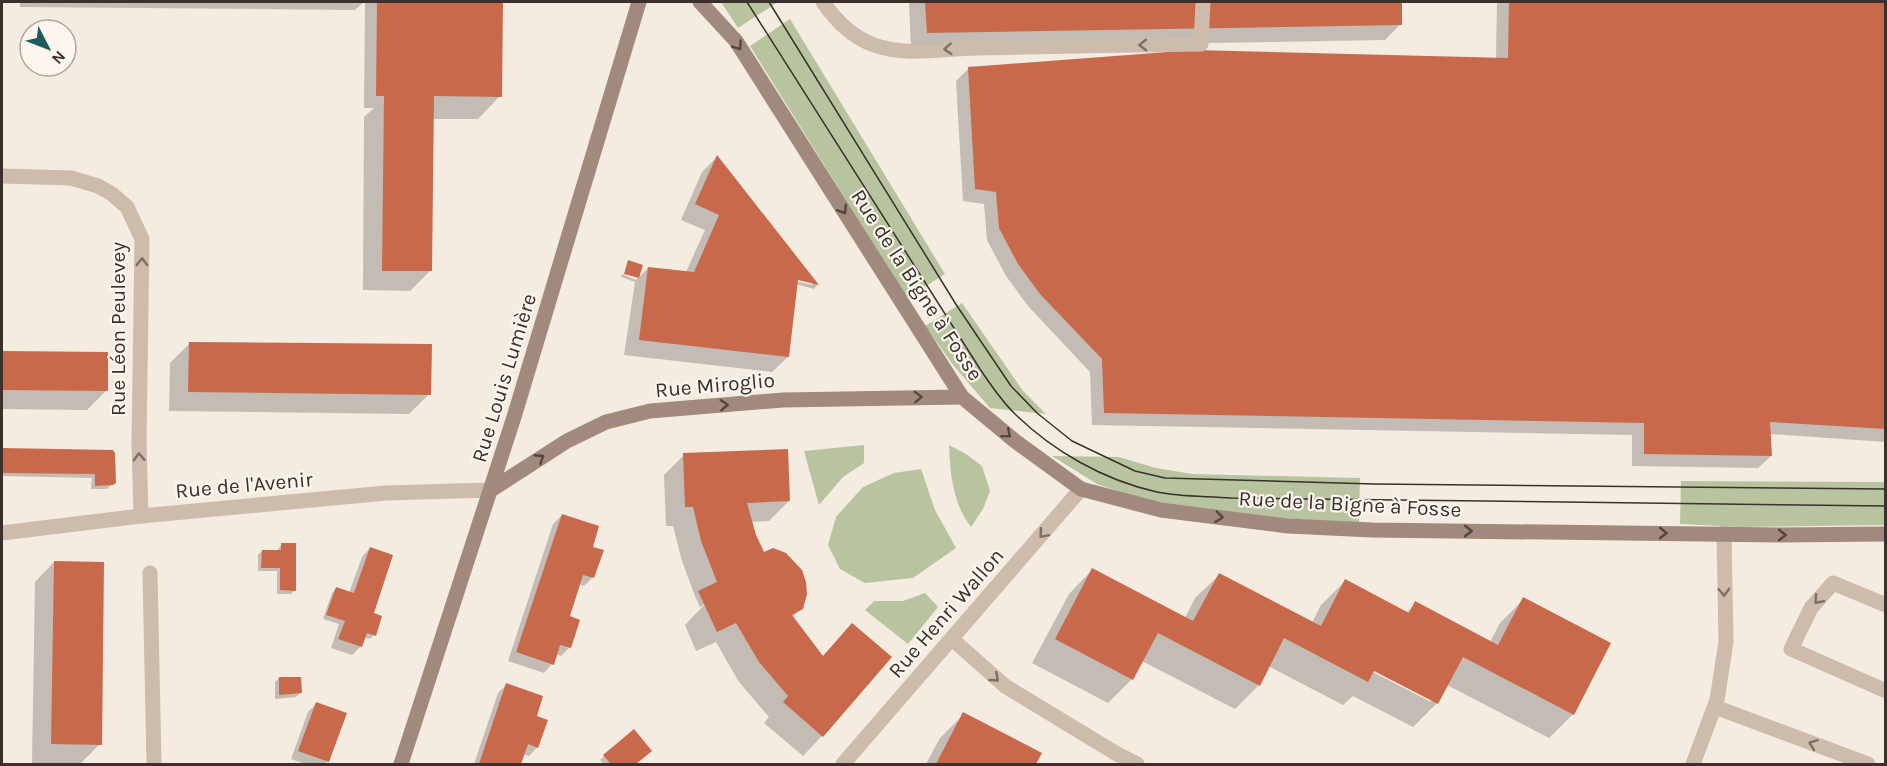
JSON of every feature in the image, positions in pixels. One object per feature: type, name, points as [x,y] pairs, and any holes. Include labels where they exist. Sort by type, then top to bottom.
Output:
[{"type":"street","name":"Rue Louis Lumière","points":[[401,765],[518,406],[639,2]]},
{"type":"street","name":"Rue de la Bigne à Fosse","points":[[700,2],[736,41],[962,397],[1015,441],[1081,489],[1161,510],[1288,526],[1391,530],[1886,534]]},
{"type":"street","points":[[823,2],[850,33],[873,45],[904,52],[971,48],[1201,44],[1203,2]]},
{"type":"street","name":"Rue Léon Peulevey","points":[[2,176],[71,178],[98,186],[127,207],[142,239],[139,442],[141,516]]},
{"type":"street","name":"Rue Miroglio","points":[[490,490],[577,436],[606,422],[650,411],[783,400],[962,397]]},
{"type":"street","name":"Rue Henri Wallon","points":[[843,765],[1081,489]]},
{"type":"street","name":"Rue de l'Avenir","points":[[2,533],[141,516],[386,493],[490,490]]},
{"type":"street","points":[[1693,765],[1715,707],[1726,642],[1724,533]]},
{"type":"street","points":[[150,573],[154,765]]},
{"type":"street","points":[[1886,605],[1833,583],[1811,608],[1791,649],[1886,691]]},
{"type":"street","points":[[952,639],[1005,686],[1137,765]]},
{"type":"street","points":[[1715,707],[1868,765]]},
{"type":"green space","points":[[721,2],[778,2],[738,28]]},
{"type":"green space","points":[[790,19],[945,274],[907,298],[750,46]]},
{"type":"green space","points":[[962,303],[1023,391],[1046,414],[990,408],[954,366],[925,326]]},
{"type":"green space","points":[[864,445],[864,463],[843,477],[819,505],[804,451]]},
{"type":"green space","points":[[949,445],[982,466],[990,491],[983,509],[971,527],[956,499]]},
{"type":"green space","points":[[1052,456],[1119,457],[1156,468],[1192,474],[1360,478],[1359,524],[1282,518],[1165,503],[1136,497],[1097,484]]},
{"type":"green space","points":[[921,469],[935,510],[956,548],[913,578],[865,583],[840,569],[828,545],[836,517],[863,487],[894,473]]},
{"type":"green space","points":[[1681,481],[1885,482],[1885,525],[1739,527],[1680,524]]},
{"type":"green space","points":[[925,593],[938,607],[908,644],[865,610],[874,601],[903,601]]},
{"type":"building","points":[[377,2],[503,2],[502,97],[434,96],[432,271],[382,271],[384,96],[376,96]]},
{"type":"building","points":[[925,2],[1402,2],[1402,25],[927,33]]},
{"type":"building","points":[[1509,2],[1886,2],[1886,429],[1770,422],[1772,456],[1644,454],[1644,423],[1104,413],[1102,359],[1040,294],[1018,264],[999,228],[996,192],[975,189],[968,67],[1194,50],[1508,58]]},
{"type":"building","points":[[717,155],[819,285],[798,280],[789,357],[639,340],[648,267],[694,272],[719,215],[695,204]]},
{"type":"building","points":[[628,260],[643,265],[639,278],[624,274]]},
{"type":"building","points":[[189,342],[432,344],[431,395],[188,392]]},
{"type":"building","points":[[2,351],[108,352],[108,391],[2,390]]},
{"type":"building","points":[[2,448],[113,450],[116,483],[95,486],[95,474],[2,473]]},
{"type":"building","points":[[788,449],[790,501],[747,503],[756,535],[764,552],[773,548],[786,553],[802,570],[807,594],[803,609],[792,615],[823,656],[852,623],[892,657],[823,737],[783,702],[788,696],[759,662],[736,623],[717,632],[698,591],[717,582],[701,541],[693,507],[685,507],[683,453]]},
{"type":"building","points":[[562,514],[599,526],[593,547],[604,550],[594,578],[583,575],[570,616],[580,620],[571,648],[560,645],[554,665],[516,652]]},
{"type":"building","points":[[281,543],[296,543],[296,591],[280,590],[280,568],[261,568],[262,550],[281,550]]},
{"type":"building","points":[[370,547],[393,555],[374,613],[382,616],[376,636],[367,633],[362,647],[338,639],[345,621],[326,615],[336,587],[354,593]]},
{"type":"building","points":[[54,561],[104,562],[102,745],[51,744]]},
{"type":"building","points":[[1092,568],[1193,621],[1219,573],[1321,626],[1345,579],[1409,613],[1415,601],[1498,645],[1523,597],[1611,643],[1574,715],[1463,657],[1438,704],[1374,671],[1368,682],[1284,638],[1260,686],[1158,633],[1133,680],[1055,639]]},
{"type":"building","points":[[279,677],[301,677],[302,693],[279,695]]},
{"type":"building","points":[[506,683],[543,696],[537,716],[548,720],[538,748],[528,744],[521,764],[479,764]]},
{"type":"building","points":[[316,702],[347,713],[329,762],[298,751]]},
{"type":"building","points":[[963,712],[1042,753],[1036,764],[936,764]]},
{"type":"building","points":[[634,729],[652,751],[636,764],[611,764],[603,755]]},
{"type":"tram line","points":[[747,2],[996,392],[1014,413],[1045,440],[1098,472],[1137,487],[1184,496],[1886,506]]},
{"type":"tram line","points":[[769,2],[957,306],[1011,386],[1037,413],[1072,441],[1135,471],[1165,478],[1374,484],[1886,489]]}]
